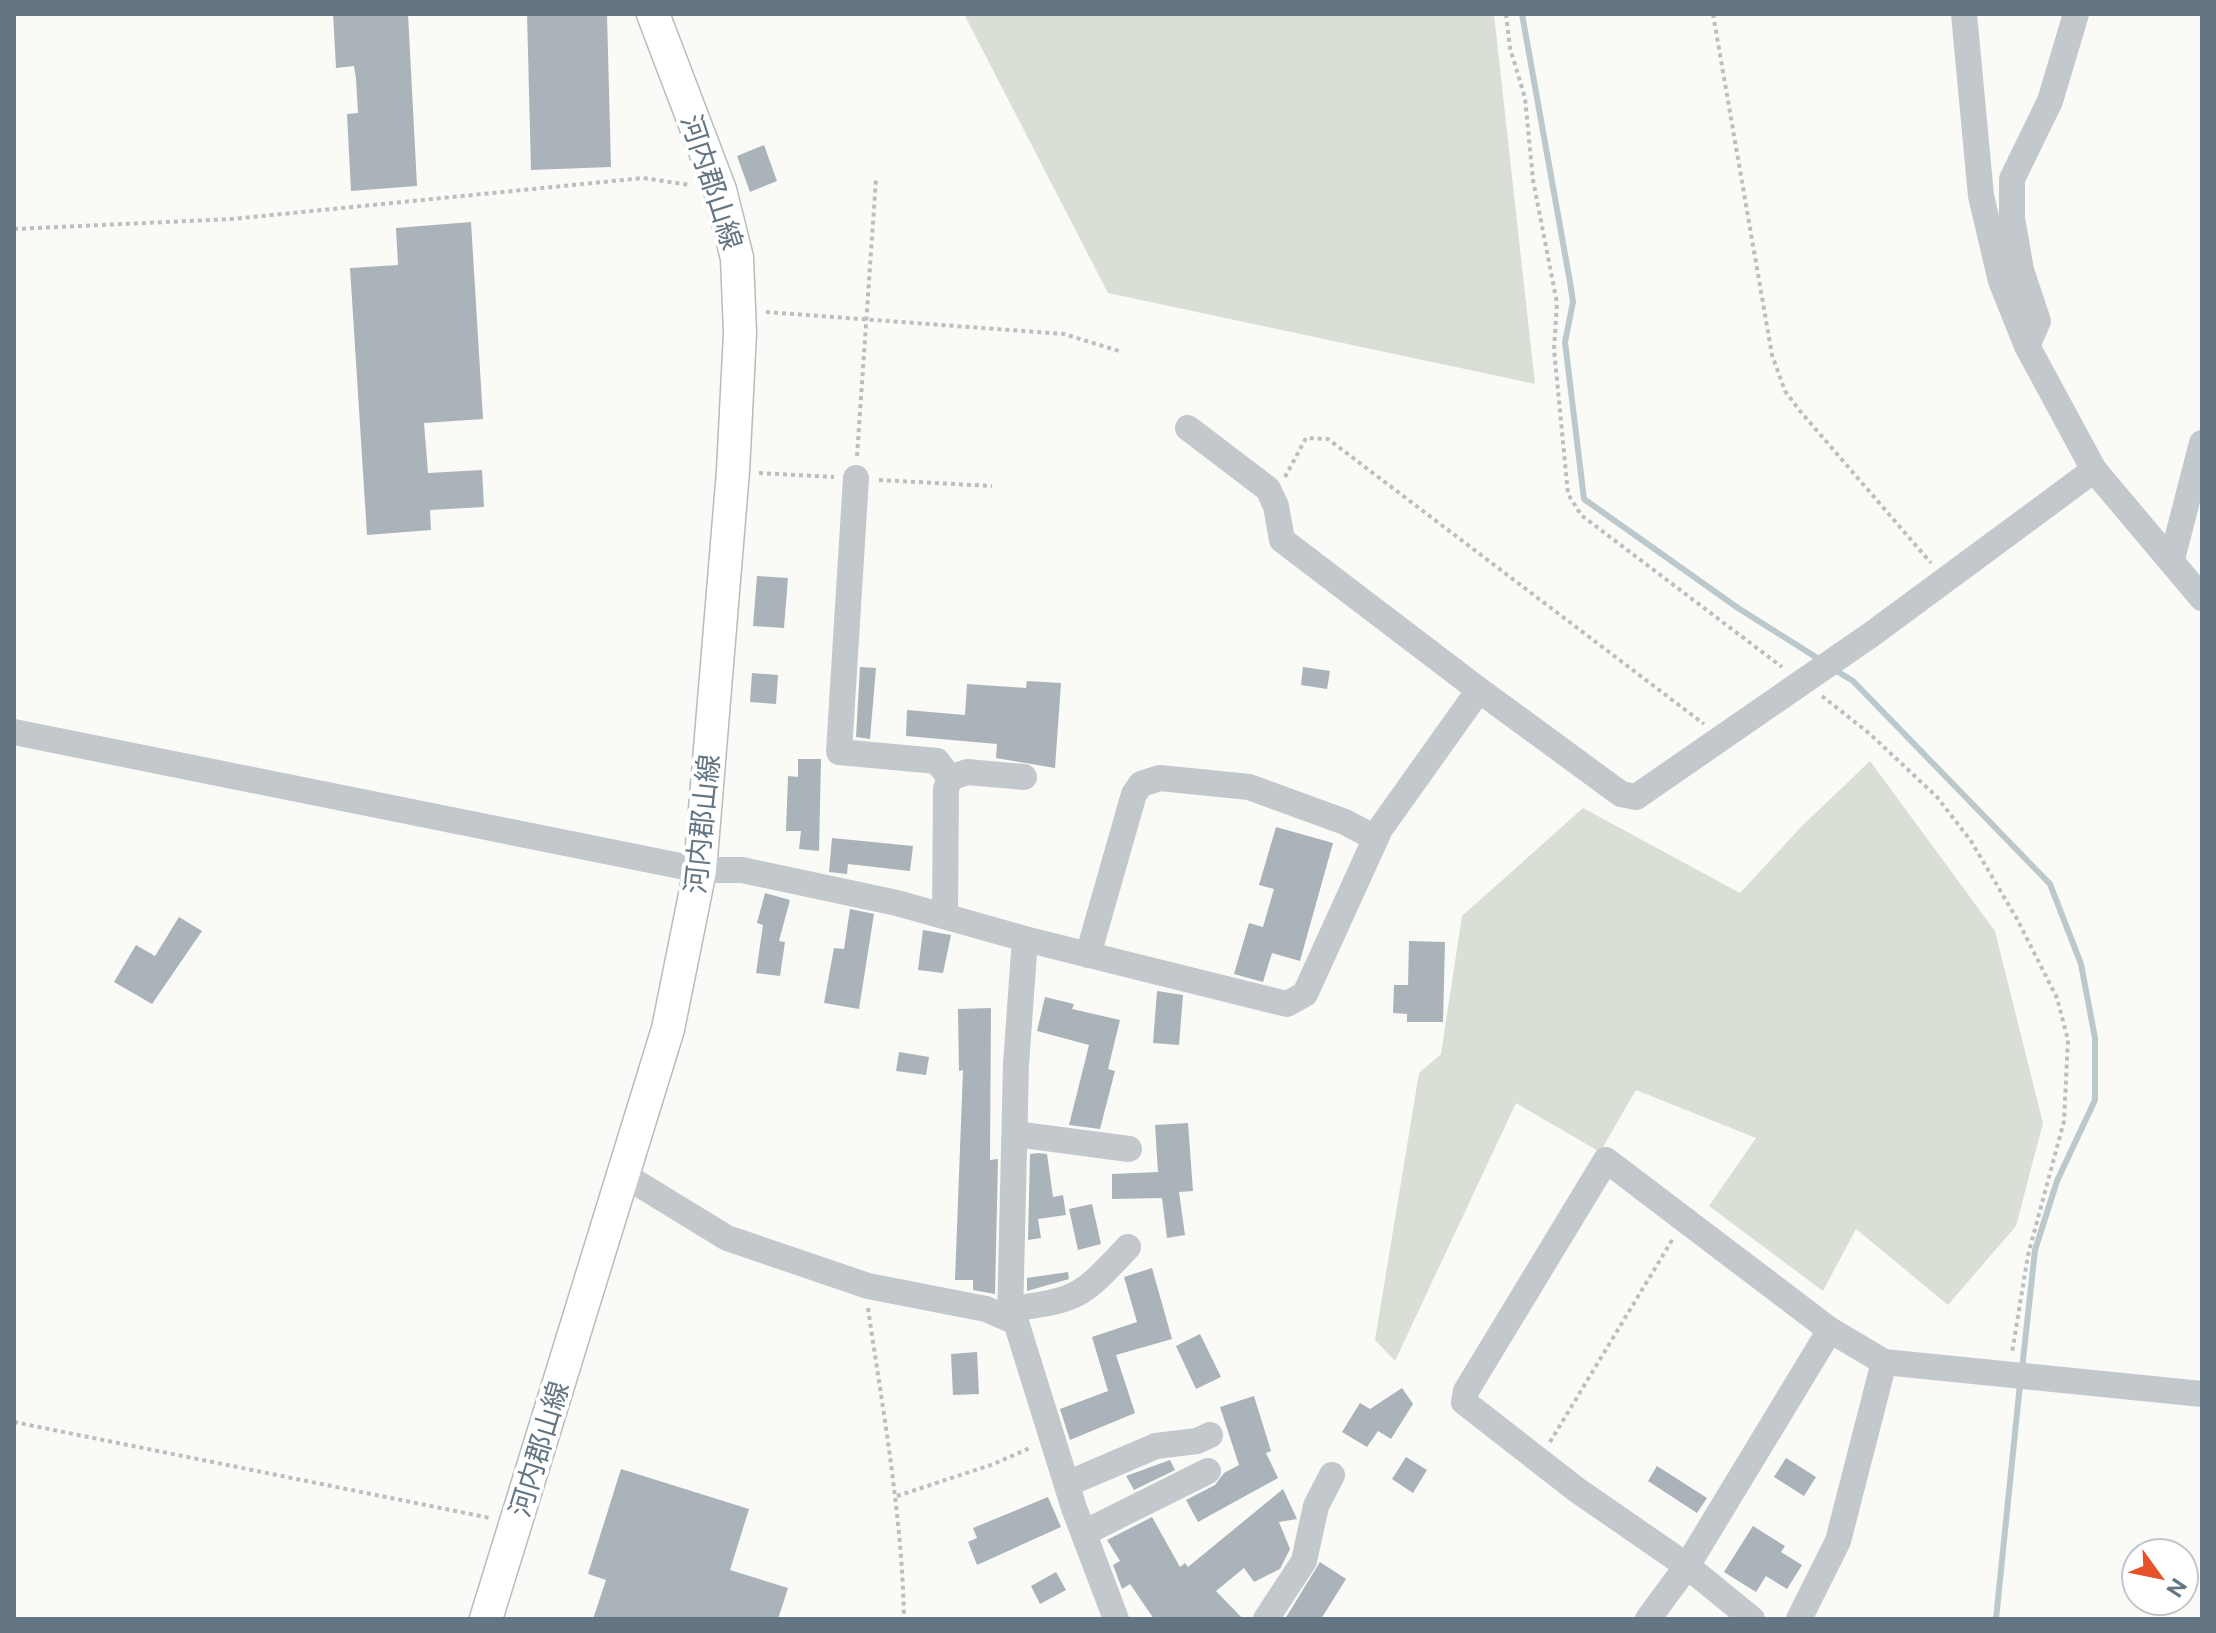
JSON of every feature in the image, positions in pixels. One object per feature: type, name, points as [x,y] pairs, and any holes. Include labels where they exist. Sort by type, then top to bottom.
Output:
[{"type":"main road","name":"河内郡山線","points":[[486,1619],[668,1029],[700,870],[733,471],[739,310],[737,258],[720,190],[653,14]]},
{"type":"street","points":[[1964,14],[1981,196],[2001,281],[2027,346],[2094,470],[2202,598]]},
{"type":"street","points":[[2027,346],[2038,321],[2021,270],[2012,218],[2012,179],[2050,101],[2076,14]]},
{"type":"street","points":[[1188,428],[1268,489],[1276,506],[1282,540],[1479,690],[1627,797],[1636,797],[1723,738],[1946,580],[2094,470]]},
{"type":"street","points":[[2172,559],[2202,443]]},
{"type":"street","points":[[856,478],[839,752],[937,761],[950,778]]},
{"type":"street","points":[[14,732],[700,870],[742,870],[945,916],[1268,1002],[1294,1003],[1305,994],[1375,838],[1479,690]]},
{"type":"street","points":[[950,778],[967,772],[1024,777]]},
{"type":"street","points":[[945,916],[946,789],[950,778]]},
{"type":"street","points":[[1088,955],[1130,807],[1138,789],[1148,780],[1160,778],[1249,787],[1345,822],[1375,838]]},
{"type":"street","points":[[1025,939],[1010,1313],[1019,1326],[1067,1484],[1116,1619]]},
{"type":"street","points":[[1015,1134],[1129,1149]]},
{"type":"street","points":[[1752,1619],[1687,1566],[1467,1407],[1463,1398],[1606,1160],[1830,1330],[1884,1362],[2202,1394]]},
{"type":"street","points":[[624,1175],[727,1238],[868,1286],[1010,1313],[1072,1299],[1097,1281],[1128,1247]]},
{"type":"street","points":[[1648,1619],[1687,1566],[1830,1330]]},
{"type":"street","points":[[1799,1619],[1838,1541],[1884,1362]]},
{"type":"street","points":[[1067,1484],[1156,1446],[1197,1441],[1210,1435]]},
{"type":"street","points":[[1084,1533],[1208,1471]]},
{"type":"street","points":[[1266,1619],[1304,1561],[1316,1506],[1332,1475]]},
{"type":"path","points":[[1713,14],[1772,355],[1785,391],[1946,580]]},
{"type":"path","points":[[14,229],[232,219],[643,178],[720,190]]},
{"type":"path","points":[[856,478],[876,179]]},
{"type":"path","points":[[739,310],[1064,334],[1119,351]]},
{"type":"path","points":[[1276,506],[1283,482],[1306,438],[1328,439],[1723,738]]},
{"type":"path","points":[[1539,1461],[1685,1220]]},
{"type":"path","points":[[868,1286],[868,1306],[897,1496],[904,1619]]},
{"type":"path","points":[[14,1422],[501,1520],[515,1526]]},
{"type":"path","points":[[897,1496],[991,1465],[1053,1438]]},
{"type":"shaded area","points":[[964,14],[1494,14],[1535,384],[1108,293]]},
{"type":"shaded area","points":[[1870,761],[1995,931],[2043,1123],[2016,1226],[1948,1305],[1856,1229],[1823,1291],[1709,1206],[1756,1138],[1636,1090],[1600,1152],[1516,1103],[1395,1361],[1375,1340],[1419,1073],[1441,1054],[1462,916],[1583,808],[1740,893],[1801,827]]},
{"type":"building","points":[[333,14],[408,14],[417,186],[351,191],[347,114],[358,113],[356,79],[354,66],[336,68]]},
{"type":"building","points":[[527,14],[607,14],[611,167],[531,170]]},
{"type":"building","points":[[764,145],[777,181],[750,192],[737,156]]},
{"type":"building","points":[[471,222],[483,419],[424,423],[428,473],[482,470],[484,507],[430,510],[431,530],[367,535],[350,268],[398,265],[396,228]]},
{"type":"building","points":[[757,576],[788,578],[784,628],[753,626]]},
{"type":"building","points":[[860,667],[876,668],[870,739],[856,737]]},
{"type":"building","points":[[1303,667],[1330,671],[1327,689],[1301,685]]},
{"type":"building","points":[[752,673],[778,675],[776,704],[750,702]]},
{"type":"building","points":[[1027,681],[1061,683],[1055,768],[996,758],[997,744],[906,736],[907,710],[965,715],[967,684],[1026,688]]},
{"type":"building","points":[[798,759],[821,759],[819,851],[799,849],[801,831],[786,831],[788,776],[798,777]]},
{"type":"building","points":[[1276,827],[1333,843],[1300,961],[1272,953],[1263,982],[1234,974],[1249,923],[1263,927],[1274,889],[1259,885]]},
{"type":"building","points":[[832,838],[913,846],[910,871],[848,864],[847,874],[829,872]]},
{"type":"building","points":[[765,893],[790,900],[779,941],[785,942],[780,976],[756,973],[763,925],[757,923]]},
{"type":"building","points":[[850,909],[874,914],[859,1009],[824,1003],[834,948],[844,949]]},
{"type":"building","points":[[179,917],[202,931],[152,1004],[114,982],[136,945],[155,956]]},
{"type":"building","points":[[923,930],[951,935],[943,973],[918,970]]},
{"type":"building","points":[[1409,941],[1445,942],[1443,1022],[1407,1022],[1407,1014],[1393,1013],[1394,985],[1408,985]]},
{"type":"building","points":[[1157,991],[1183,995],[1179,1045],[1153,1043]]},
{"type":"building","points":[[1045,997],[1074,1004],[1072,1009],[1120,1020],[1108,1069],[1115,1071],[1100,1129],[1069,1125],[1089,1045],[1037,1031]]},
{"type":"building","points":[[991,1008],[990,1160],[998,1159],[995,1294],[973,1290],[973,1280],[955,1280],[963,1070],[959,1071],[958,1009]]},
{"type":"building","points":[[899,1052],[929,1057],[926,1075],[896,1071]]},
{"type":"building","points":[[1188,1123],[1193,1191],[1179,1192],[1185,1235],[1167,1238],[1162,1198],[1112,1199],[1112,1174],[1158,1172],[1155,1125]]},
{"type":"building","points":[[1030,1154],[1047,1154],[1053,1197],[1063,1195],[1066,1215],[1038,1219],[1041,1238],[1028,1240]]},
{"type":"building","points":[[1092,1204],[1101,1244],[1078,1250],[1069,1209]]},
{"type":"building","points":[[1152,1268],[1172,1339],[1116,1355],[1135,1413],[1070,1440],[1060,1409],[1108,1391],[1092,1337],[1137,1322],[1124,1277]]},
{"type":"building","points":[[1068,1272],[1069,1279],[1027,1291],[1027,1278]]},
{"type":"building","points":[[1200,1334],[1221,1377],[1196,1389],[1176,1346]]},
{"type":"building","points":[[977,1352],[979,1394],[953,1395],[951,1354]]},
{"type":"building","points":[[1402,1388],[1413,1404],[1391,1439],[1378,1431],[1367,1447],[1342,1432],[1360,1403],[1370,1409]]},
{"type":"building","points":[[1254,1396],[1271,1451],[1266,1453],[1278,1478],[1198,1522],[1186,1500],[1215,1485],[1224,1473],[1239,1465],[1220,1407]]},
{"type":"building","points":[[1406,1457],[1427,1470],[1413,1493],[1392,1479]]},
{"type":"building","points":[[1786,1458],[1816,1477],[1804,1496],[1774,1477]]},
{"type":"building","points":[[1170,1460],[1175,1470],[1134,1490],[1126,1476]]},
{"type":"building","points":[[1657,1466],[1707,1498],[1697,1513],[1648,1481]]},
{"type":"building","points":[[621,1469],[749,1509],[730,1570],[788,1588],[778,1619],[593,1619],[606,1580],[588,1574]]},
{"type":"building","points":[[1283,1489],[1297,1519],[1279,1522],[1290,1549],[1280,1569],[1254,1582],[1244,1568],[1216,1591],[1243,1619],[1154,1619],[1130,1584],[1122,1589],[1113,1565],[1120,1561],[1107,1540],[1152,1517],[1180,1567],[1185,1563],[1188,1567]]},
{"type":"building","points":[[1048,1497],[1061,1527],[977,1565],[968,1542],[977,1538],[973,1528]]},
{"type":"building","points":[[1753,1526],[1785,1546],[1781,1552],[1802,1565],[1787,1589],[1766,1576],[1756,1592],[1724,1572]]},
{"type":"building","points":[[1320,1562],[1346,1579],[1321,1619],[1285,1619]]},
{"type":"building","points":[[1056,1572],[1066,1590],[1040,1604],[1031,1586]]},
{"type":"waterway","points":[[1522,14],[1573,302],[1565,342],[1584,499],[1738,608],[1822,661]]},
{"type":"waterway","points":[[1835,670],[1853,681],[2050,884],[2081,964],[2095,1038],[2095,1100],[2057,1181],[2035,1250],[2022,1369]]},
{"type":"waterway","points":[[1996,1619],[2020,1384]]}]
